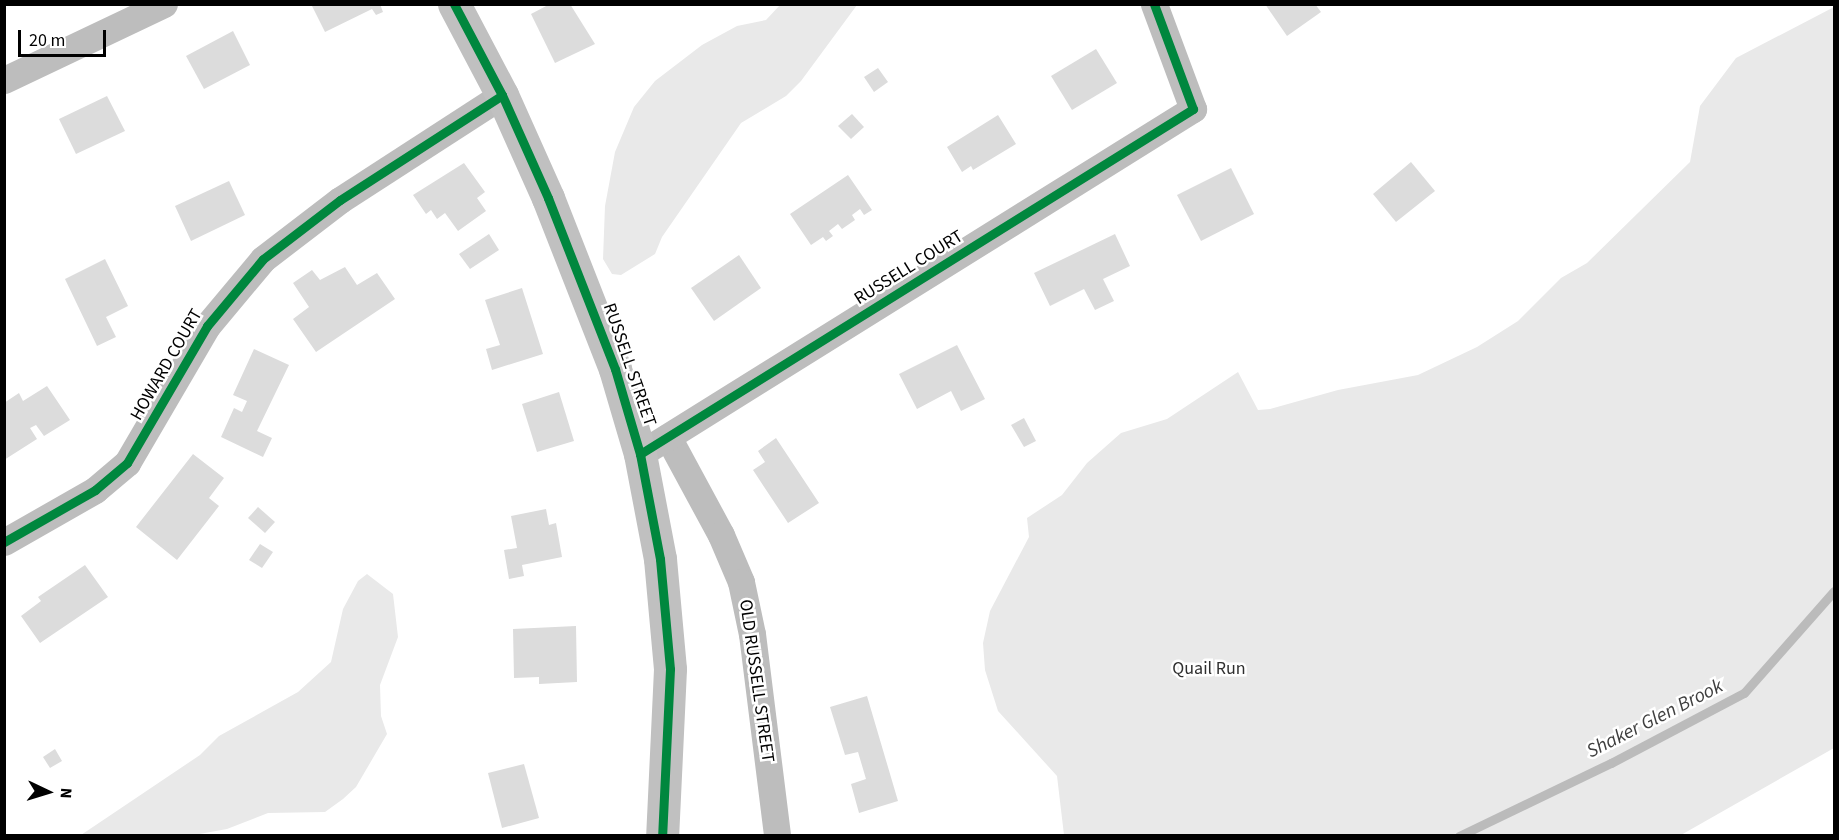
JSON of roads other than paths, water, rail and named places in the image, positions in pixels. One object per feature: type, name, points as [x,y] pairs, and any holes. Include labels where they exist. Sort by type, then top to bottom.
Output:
[{"type":"street","points":[[4,80],[164,4]]},
{"type":"street","name":"RUSSELL STREET","points":[[454,4],[502,95],[582,282],[640,454],[660,559],[669,669],[662,836]]},
{"type":"street","name":"RUSSELL COURT","points":[[640,454],[1193,109],[1154,4]]},
{"type":"street","name":"HOWARD COURT","points":[[4,542],[95,490],[127,463],[207,326],[263,259],[340,200],[502,95]]},
{"type":"street","name":"OLD RUSSELL STREET","points":[[668,437],[721,535],[741,582],[752,634],[777,836]]},
{"type":"waterway","name":"Shaker Glen Brook","points":[[1459,836],[1611,763],[1744,693],[1834,591]]},
{"type":"park label","name":"Quail Run","points":[[1209,669]]}]
